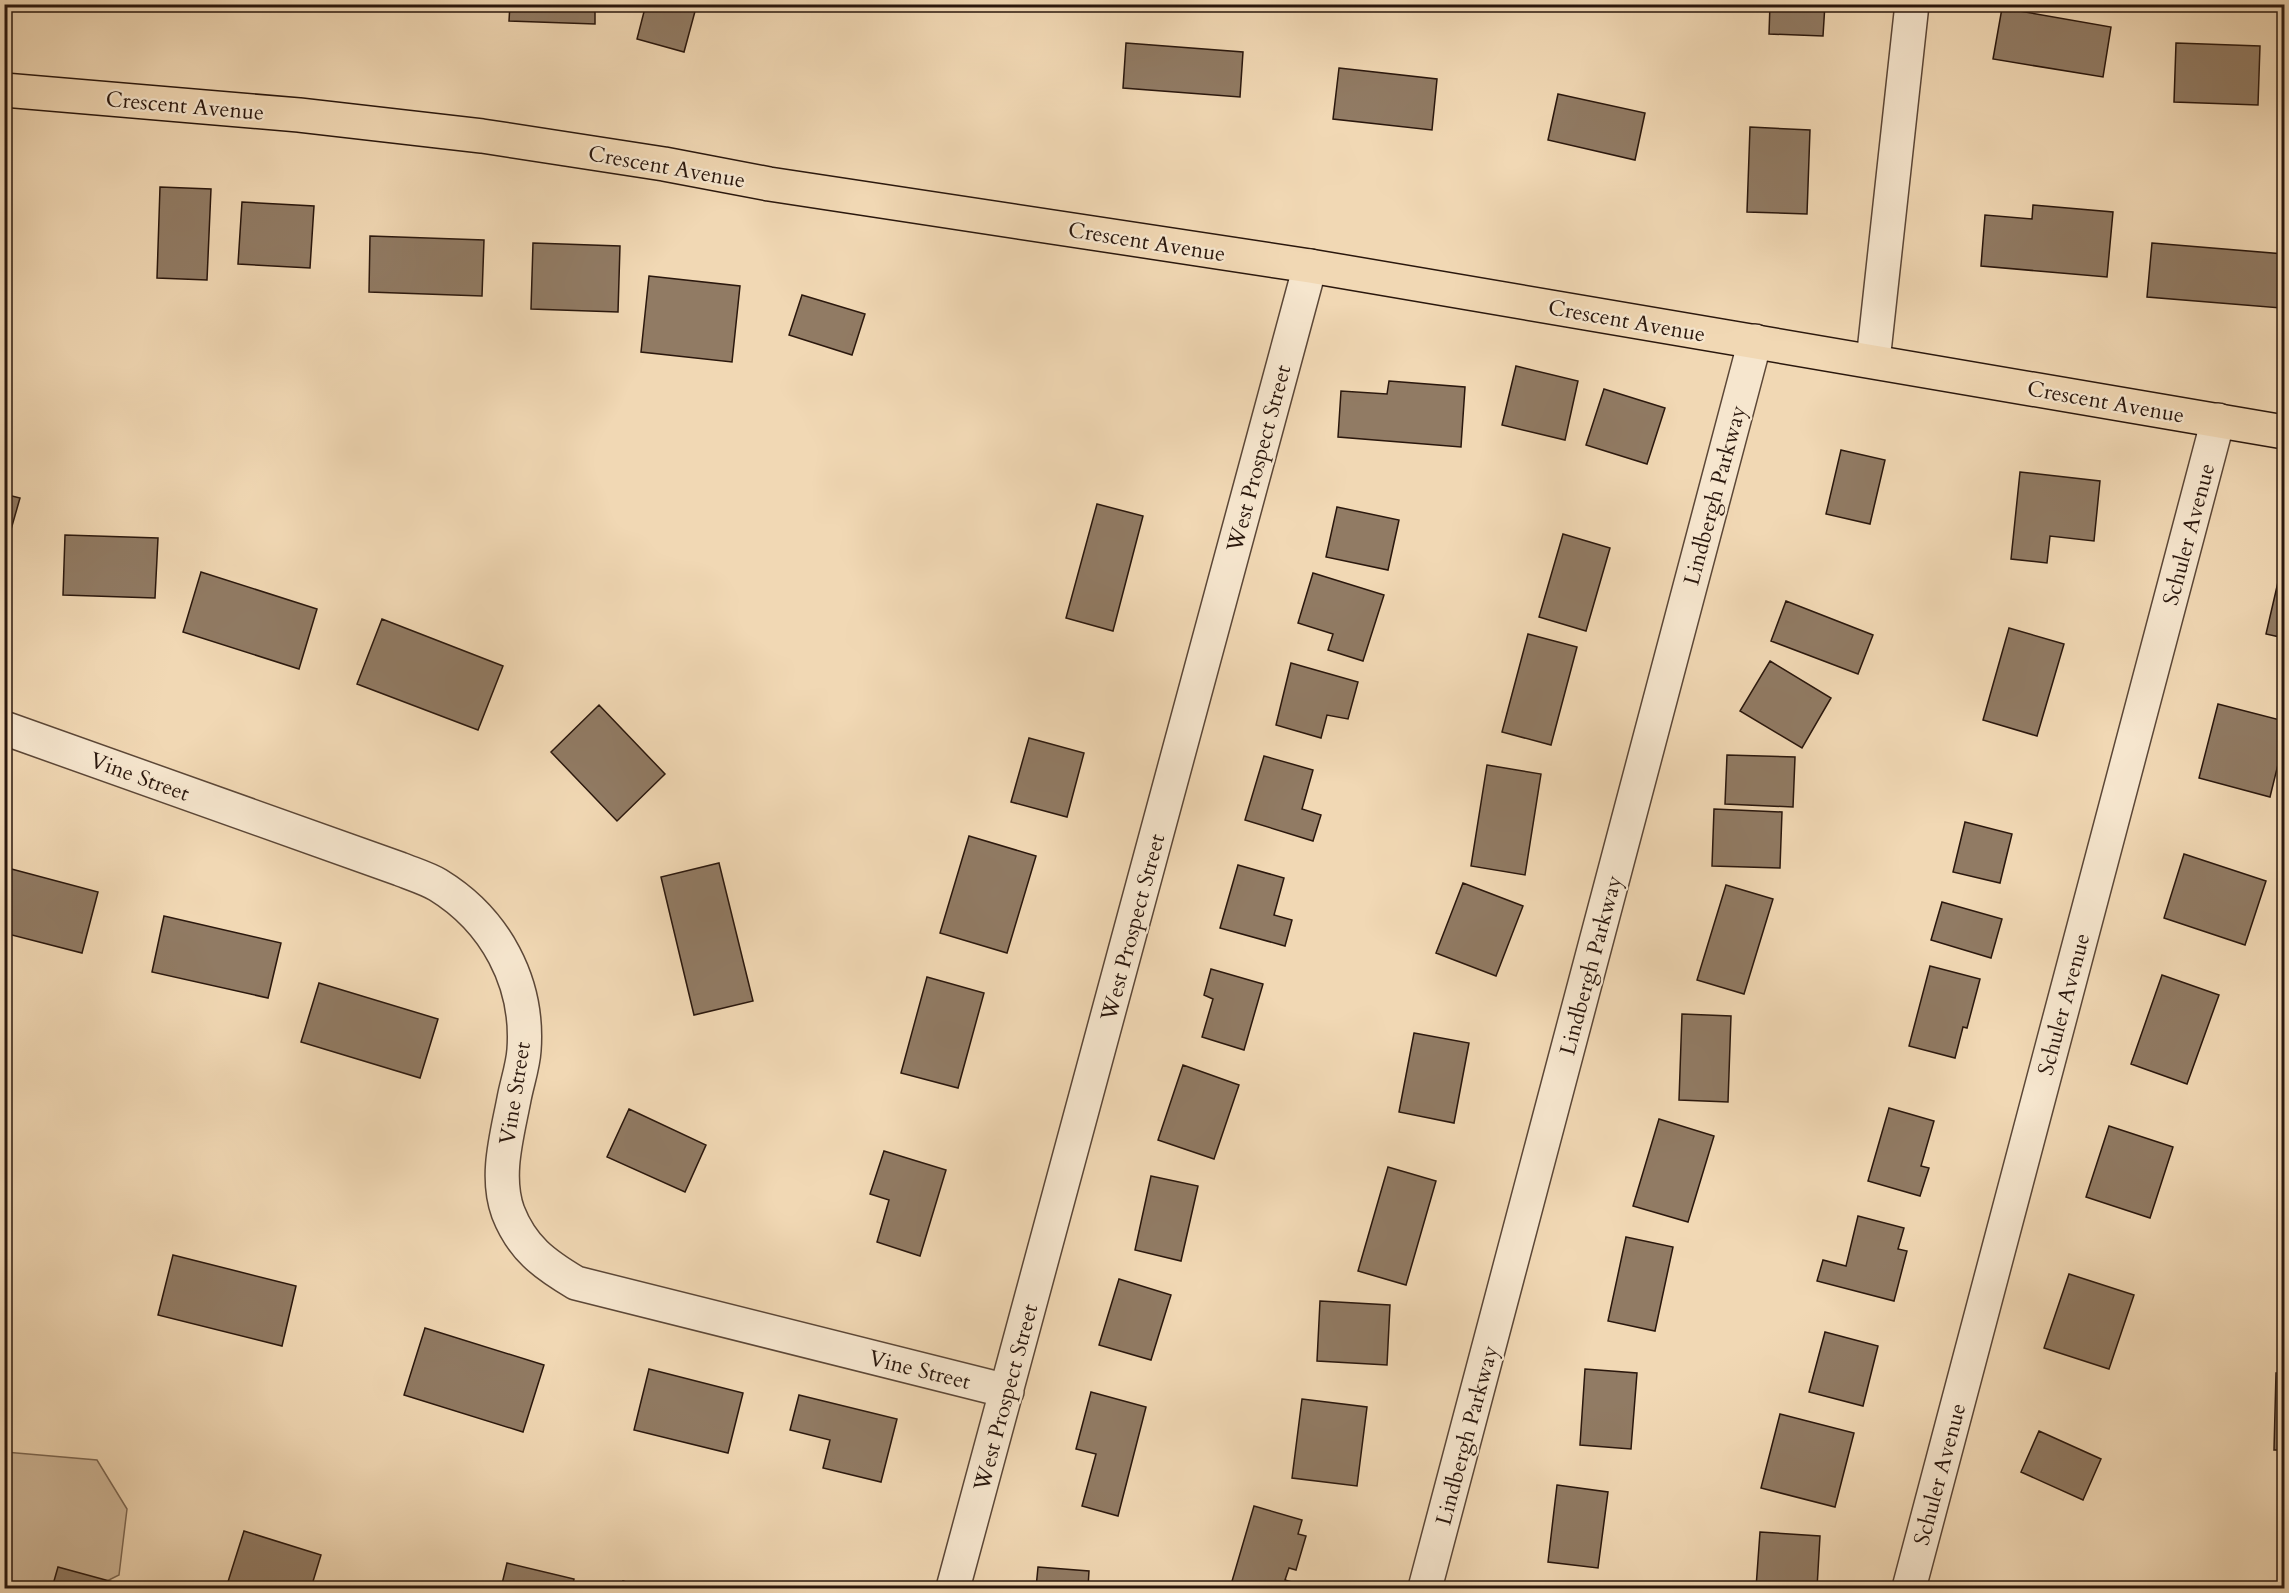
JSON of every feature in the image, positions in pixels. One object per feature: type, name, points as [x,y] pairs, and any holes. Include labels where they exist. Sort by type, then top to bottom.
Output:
[{"type":"main road","name":"Crescent Avenue","points":[[4,90],[299,115],[482,136],[664,164],[769,184],[1310,266],[2284,432]]},
{"type":"street","points":[[1873,362],[1912,4]]},
{"type":"street","name":"West Prospect Street","points":[[953,1588],[1310,266]]},
{"type":"street","name":"Lindbergh Parkway","points":[[1425,1588],[1755,341]]},
{"type":"street","name":"Schuler Avenue","points":[[1909,1588],[2218,420]]},
{"type":"street","name":"Vine Street","points":[[4,728],[400,869],[436,884],[470,908],[499,943],[514,975],[523,1012],[524,1051],[504,1148],[502,1179],[508,1211],[522,1239],[544,1264],[576,1283],[1006,1391]]},
{"type":"shaded area","points":[[5,1452],[97,1460],[127,1509],[119,1575],[93,1588],[5,1588]]},
{"type":"building","points":[[510,4],[595,4],[595,24],[509,21]]},
{"type":"building","points":[[646,4],[697,4],[684,52],[637,39]]},
{"type":"building","points":[[1770,4],[1825,4],[1823,36],[1769,34]]},
{"type":"building","points":[[2002,8],[2111,27],[2103,77],[1993,59]]},
{"type":"building","points":[[1126,43],[1243,52],[1240,97],[1123,88]]},
{"type":"building","points":[[2176,43],[2260,46],[2258,105],[2174,102]]},
{"type":"building","points":[[1339,68],[1437,79],[1432,130],[1333,119]]},
{"type":"building","points":[[1558,94],[1645,113],[1635,160],[1548,140]]},
{"type":"building","points":[[1750,127],[1810,130],[1807,214],[1747,212]]},
{"type":"building","points":[[160,187],[211,189],[207,280],[157,278]]},
{"type":"building","points":[[242,202],[314,206],[310,268],[238,264]]},
{"type":"building","points":[[2033,205],[2113,212],[2107,277],[1981,266],[1985,215],[2032,219]]},
{"type":"building","points":[[370,236],[484,240],[482,296],[369,292]]},
{"type":"building","points":[[533,243],[620,246],[618,312],[531,309]]},
{"type":"building","points":[[2152,243],[2284,254],[2281,308],[2147,297]]},
{"type":"building","points":[[649,276],[740,286],[732,362],[641,352]]},
{"type":"building","points":[[802,295],[865,314],[852,355],[789,335]]},
{"type":"building","points":[[1516,366],[1578,381],[1565,440],[1502,425]]},
{"type":"building","points":[[1389,381],[1465,387],[1461,447],[1338,437],[1341,391],[1387,394]]},
{"type":"building","points":[[1604,389],[1665,408],[1647,464],[1586,445]]},
{"type":"building","points":[[1841,450],[1885,460],[1870,524],[1826,514]]},
{"type":"building","points":[[2020,472],[2100,481],[2094,541],[2050,536],[2047,563],[2011,559]]},
{"type":"building","points":[[4,494],[20,498],[6,547],[4,547]]},
{"type":"building","points":[[1097,504],[1143,516],[1113,631],[1066,618]]},
{"type":"building","points":[[1337,507],[1399,520],[1388,570],[1326,557]]},
{"type":"building","points":[[1563,534],[1610,548],[1586,631],[1539,617]]},
{"type":"building","points":[[65,535],[158,538],[155,598],[63,595]]},
{"type":"building","points":[[2284,556],[2284,638],[2266,634]]},
{"type":"building","points":[[201,572],[317,609],[299,669],[183,632]]},
{"type":"building","points":[[1313,573],[1384,595],[1363,661],[1328,650],[1333,634],[1298,623]]},
{"type":"building","points":[[1786,601],[1873,635],[1858,674],[1771,641]]},
{"type":"building","points":[[382,619],[503,666],[478,730],[357,684]]},
{"type":"building","points":[[2009,628],[2064,644],[2037,736],[1983,720]]},
{"type":"building","points":[[1528,634],[1577,647],[1551,745],[1502,732]]},
{"type":"building","points":[[1770,661],[1831,698],[1802,748],[1740,711]]},
{"type":"building","points":[[1291,663],[1358,682],[1348,719],[1327,715],[1321,738],[1276,725]]},
{"type":"building","points":[[2218,704],[2284,721],[2284,740],[2270,797],[2199,778]]},
{"type":"building","points":[[599,705],[665,774],[617,821],[551,752]]},
{"type":"building","points":[[1029,738],[1084,753],[1067,817],[1011,802]]},
{"type":"building","points":[[1727,755],[1795,757],[1793,807],[1725,804]]},
{"type":"building","points":[[1264,756],[1313,770],[1302,809],[1321,815],[1313,841],[1245,820]]},
{"type":"building","points":[[1487,765],[1541,774],[1525,875],[1471,866]]},
{"type":"building","points":[[1714,809],[1782,812],[1780,868],[1712,866]]},
{"type":"building","points":[[1965,822],[2012,834],[2000,883],[1953,872]]},
{"type":"building","points":[[969,836],[1036,856],[1007,953],[940,933]]},
{"type":"building","points":[[2184,854],[2266,881],[2245,945],[2164,918]]},
{"type":"building","points":[[719,863],[753,1001],[694,1015],[661,877]]},
{"type":"building","points":[[1238,865],[1284,878],[1274,915],[1292,920],[1285,946],[1220,928]]},
{"type":"building","points":[[4,867],[98,892],[82,953],[4,933]]},
{"type":"building","points":[[1463,883],[1523,906],[1496,976],[1436,953]]},
{"type":"building","points":[[1726,885],[1773,899],[1744,994],[1697,980]]},
{"type":"building","points":[[1942,902],[2002,919],[1991,958],[1931,940]]},
{"type":"building","points":[[164,916],[281,943],[268,998],[152,972]]},
{"type":"building","points":[[1930,966],[1980,979],[1967,1028],[1963,1027],[1955,1058],[1909,1046]]},
{"type":"building","points":[[1211,969],[1263,984],[1244,1050],[1202,1037],[1213,999],[1204,995]]},
{"type":"building","points":[[2162,975],[2219,995],[2187,1084],[2131,1064]]},
{"type":"building","points":[[927,977],[984,993],[958,1088],[901,1073]]},
{"type":"building","points":[[319,983],[438,1019],[420,1078],[301,1042]]},
{"type":"building","points":[[1682,1014],[1731,1016],[1728,1102],[1679,1100]]},
{"type":"building","points":[[1414,1033],[1469,1043],[1454,1123],[1399,1112]]},
{"type":"building","points":[[1183,1065],[1239,1085],[1214,1159],[1158,1140]]},
{"type":"building","points":[[1889,1108],[1934,1121],[1921,1166],[1929,1168],[1920,1196],[1868,1181]]},
{"type":"building","points":[[629,1109],[706,1145],[685,1192],[607,1157]]},
{"type":"building","points":[[1659,1119],[1714,1136],[1688,1222],[1633,1206]]},
{"type":"building","points":[[2109,1126],[2173,1147],[2150,1218],[2086,1197]]},
{"type":"building","points":[[884,1151],[946,1170],[920,1256],[877,1242],[889,1200],[870,1194]]},
{"type":"building","points":[[1388,1167],[1436,1181],[1406,1285],[1358,1271]]},
{"type":"building","points":[[1151,1176],[1198,1186],[1181,1261],[1135,1250]]},
{"type":"building","points":[[1858,1216],[1904,1228],[1898,1249],[1907,1251],[1894,1301],[1817,1281],[1823,1260],[1846,1266]]},
{"type":"building","points":[[1626,1237],[1673,1247],[1655,1331],[1608,1321]]},
{"type":"building","points":[[173,1255],[296,1286],[282,1346],[158,1315]]},
{"type":"building","points":[[2069,1274],[2134,1295],[2109,1369],[2044,1348]]},
{"type":"building","points":[[1119,1279],[1171,1295],[1151,1360],[1099,1345]]},
{"type":"building","points":[[1320,1301],[1390,1305],[1387,1365],[1317,1361]]},
{"type":"building","points":[[425,1328],[544,1365],[523,1432],[404,1395]]},
{"type":"building","points":[[1825,1332],[1878,1346],[1863,1406],[1809,1392]]},
{"type":"building","points":[[649,1369],[743,1393],[728,1453],[634,1430]]},
{"type":"building","points":[[1585,1369],[1637,1373],[1631,1449],[1580,1445]]},
{"type":"building","points":[[2276,1373],[2284,1373],[2284,1450],[2274,1450]]},
{"type":"building","points":[[1091,1392],[1146,1407],[1118,1516],[1082,1506],[1096,1454],[1076,1449]]},
{"type":"building","points":[[799,1395],[897,1419],[881,1482],[823,1468],[830,1440],[790,1430]]},
{"type":"building","points":[[1302,1399],[1367,1407],[1357,1486],[1292,1478]]},
{"type":"building","points":[[1780,1414],[1854,1433],[1835,1507],[1761,1488]]},
{"type":"building","points":[[2039,1431],[2101,1459],[2083,1500],[2021,1472]]},
{"type":"building","points":[[1557,1485],[1608,1492],[1598,1568],[1548,1562]]},
{"type":"building","points":[[1254,1506],[1302,1520],[1298,1534],[1306,1536],[1296,1570],[1289,1568],[1285,1580],[1302,1585],[1301,1588],[1230,1588]]},
{"type":"building","points":[[244,1531],[321,1555],[311,1588],[226,1588]]},
{"type":"building","points":[[1760,1532],[1820,1536],[1817,1588],[1756,1588]]},
{"type":"building","points":[[507,1563],[574,1579],[572,1588],[501,1588]]},
{"type":"building","points":[[58,1567],[135,1588],[52,1588]]},
{"type":"building","points":[[1038,1567],[1089,1571],[1088,1588],[1036,1588]]},
{"type":"building","points":[[623,1581],[645,1588],[621,1588]]}]
